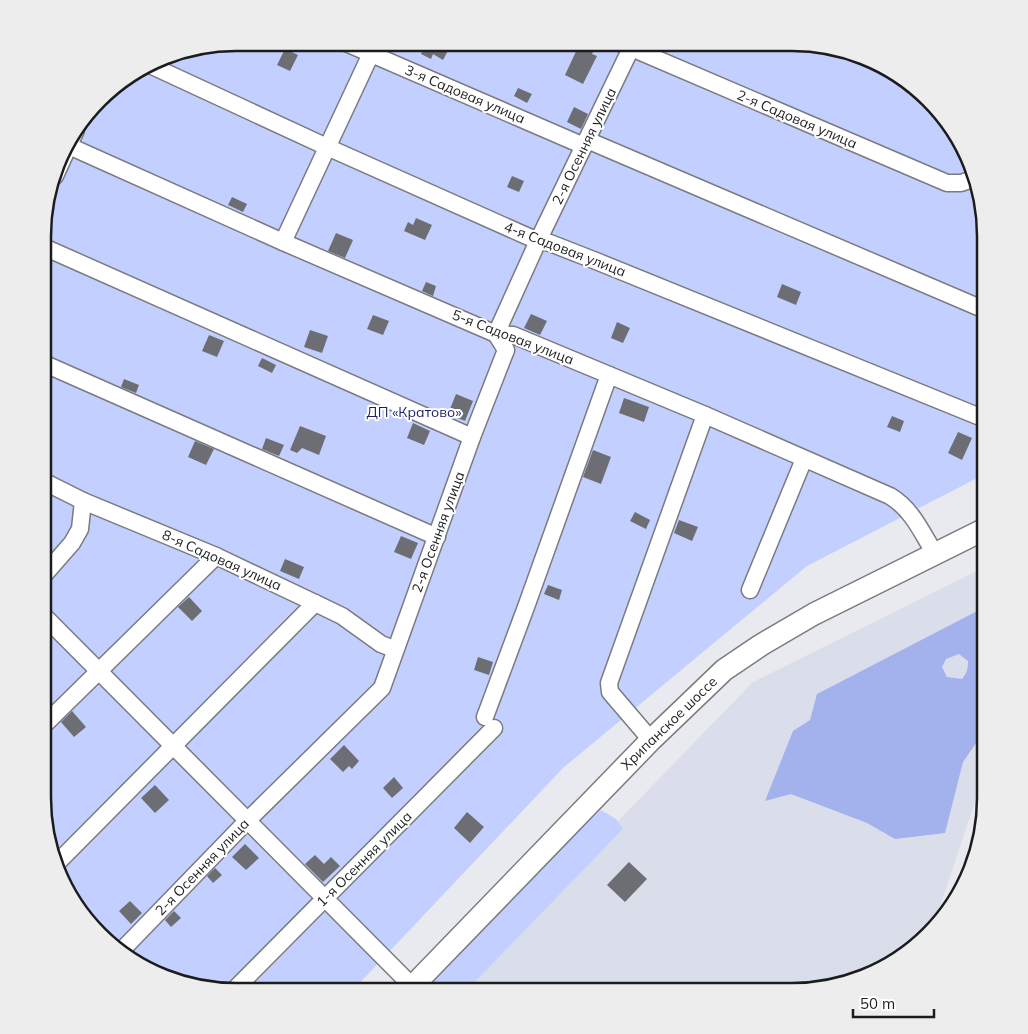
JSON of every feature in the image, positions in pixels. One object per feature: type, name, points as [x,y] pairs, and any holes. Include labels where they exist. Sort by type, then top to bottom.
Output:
[{"type":"main road","name":"Хрипанское шоссе","points":[[416,983],[650,740],[724,670],[814,614],[977,533]]},
{"type":"street","points":[[283,242],[372,51]]},
{"type":"street","name":"3-я Садовая улица","points":[[380,51],[586,143],[977,307]]},
{"type":"street","name":"2-я Осенняя улица","points":[[126,946],[382,688],[472,436],[506,350],[496,334],[538,241],[586,143],[625,51]]},
{"type":"street","name":"2-я Садовая улица","points":[[642,51],[947,183],[961,183],[968,181]]},
{"type":"street","name":"4-я Садовая улица","points":[[157,69],[538,241],[550,242],[578,253],[977,416]]},
{"type":"street","name":"5-я Садовая улица","points":[[74,148],[283,242],[496,334],[513,335],[705,415],[890,496],[900,502],[910,513],[934,554]]},
{"type":"street","points":[[51,250],[472,436]]},
{"type":"street","points":[[51,367],[437,537]]},
{"type":"street","name":"1-я Осенняя улица","points":[[241,983],[325,899],[490,722],[526,607],[609,375]]},
{"type":"street","points":[[650,740],[610,692],[609,683],[705,415]]},
{"type":"street","points":[[750,590],[804,459]]},
{"type":"street","name":"8-я Садовая улица","points":[[51,485],[83,501],[216,556],[316,603],[342,616],[381,644],[394,650]]},
{"type":"street","points":[[51,566],[72,542],[80,529],[83,501]]},
{"type":"street","points":[[51,718],[216,556]]},
{"type":"street","points":[[62,859],[316,603]]},
{"type":"street","points":[[51,623],[325,899],[404,983]]},
{"type":"shaded area","points":[[977,571],[977,796],[939,909],[923,929],[894,952],[874,964],[851,973],[816,981],[792,983],[461,983],[753,682]]},
{"type":"shaded area","points":[[977,611],[977,742],[963,762],[945,833],[895,839],[867,823],[791,794],[765,801],[793,731],[810,720],[817,694]],"holes":[[[959,654],[968,661],[968,666],[962,679],[947,677],[942,667],[946,659]]]},
{"type":"green space","name":"ДП «Кратово»","points":[[236,51],[792,51],[828,55],[874,70],[894,82],[923,105],[946,134],[963,166],[975,212],[977,236],[977,478],[807,566],[563,768],[360,983],[236,983],[200,979],[177,973],[154,964],[114,937],[97,920],[82,900],[70,880],[61,857],[55,834],[51,798],[51,236],[55,200],[70,154],[82,134],[105,105],[134,82],[154,70],[177,61],[200,55]]},
{"type":"green space","points":[[601,810],[616,819],[623,829],[474,983],[431,983],[542,866]]},
{"type":"building","points":[[284,51],[298,55],[290,71],[277,65]]},
{"type":"building","points":[[422,51],[448,51],[443,60],[433,54],[431,59],[421,54]]},
{"type":"building","points":[[576,51],[594,51],[592,54],[597,56],[583,84],[565,75]]},
{"type":"building","points":[[518,88],[532,94],[527,103],[514,96]]},
{"type":"building","points":[[574,107],[588,114],[581,129],[567,122]]},
{"type":"building","points":[[512,176],[524,181],[519,192],[507,187]]},
{"type":"building","points":[[232,197],[247,204],[243,212],[228,205]]},
{"type":"building","points":[[416,218],[432,225],[425,240],[404,231],[408,222],[413,225]]},
{"type":"building","points":[[336,233],[353,240],[345,258],[328,251]]},
{"type":"building","points":[[426,282],[436,286],[433,296],[422,291]]},
{"type":"building","points":[[782,284],[801,292],[796,305],[777,297]]},
{"type":"building","points":[[531,314],[547,321],[540,335],[524,328]]},
{"type":"building","points":[[373,315],[389,321],[383,335],[367,329]]},
{"type":"building","points":[[617,322],[630,328],[623,343],[611,338]]},
{"type":"building","points":[[310,330],[328,336],[322,353],[304,347]]},
{"type":"building","points":[[209,335],[224,341],[217,357],[202,351]]},
{"type":"building","points":[[262,358],[276,365],[272,373],[258,366]]},
{"type":"building","points":[[124,379],[139,385],[136,393],[121,387]]},
{"type":"building","points":[[456,394],[473,401],[465,421],[448,414]]},
{"type":"building","points":[[624,398],[649,407],[644,422],[619,413]]},
{"type":"building","points":[[892,416],[904,421],[900,432],[887,427]]},
{"type":"building","points":[[413,423],[430,431],[424,445],[407,438]]},
{"type":"building","points":[[300,426],[326,436],[319,455],[302,448],[297,453],[290,450]]},
{"type":"building","points":[[958,432],[972,438],[962,460],[948,453]]},
{"type":"building","points":[[266,438],[284,445],[279,456],[262,449]]},
{"type":"building","points":[[195,441],[214,449],[206,465],[188,457]]},
{"type":"building","points":[[593,450],[611,457],[601,484],[583,477]]},
{"type":"building","points":[[635,512],[650,520],[646,529],[630,521]]},
{"type":"building","points":[[679,520],[698,527],[692,541],[674,533]]},
{"type":"building","points":[[401,536],[418,543],[411,559],[394,552]]},
{"type":"building","points":[[285,559],[304,567],[299,579],[280,571]]},
{"type":"building","points":[[548,585],[562,590],[559,600],[544,594]]},
{"type":"building","points":[[189,597],[202,611],[192,621],[178,607]]},
{"type":"building","points":[[478,657],[493,662],[489,675],[474,670]]},
{"type":"building","points":[[72,711],[86,727],[74,737],[61,722]]},
{"type":"building","points":[[344,745],[359,761],[352,769],[349,766],[343,772],[330,759]]},
{"type":"building","points":[[394,777],[403,788],[392,798],[383,788]]},
{"type":"building","points":[[155,785],[169,800],[155,813],[141,798]]},
{"type":"building","points":[[467,812],[484,827],[470,843],[454,828]]},
{"type":"building","points":[[245,844],[259,858],[246,870],[232,857]]},
{"type":"building","points":[[315,855],[324,864],[331,857],[340,866],[323,882],[305,864]]},
{"type":"building","points":[[629,862],[647,879],[625,902],[607,885]]},
{"type":"building","points":[[215,868],[222,875],[213,883],[207,876]]},
{"type":"building","points":[[130,901],[142,913],[131,924],[119,911]]},
{"type":"building","points":[[174,911],[181,918],[171,927],[165,920]]}]
